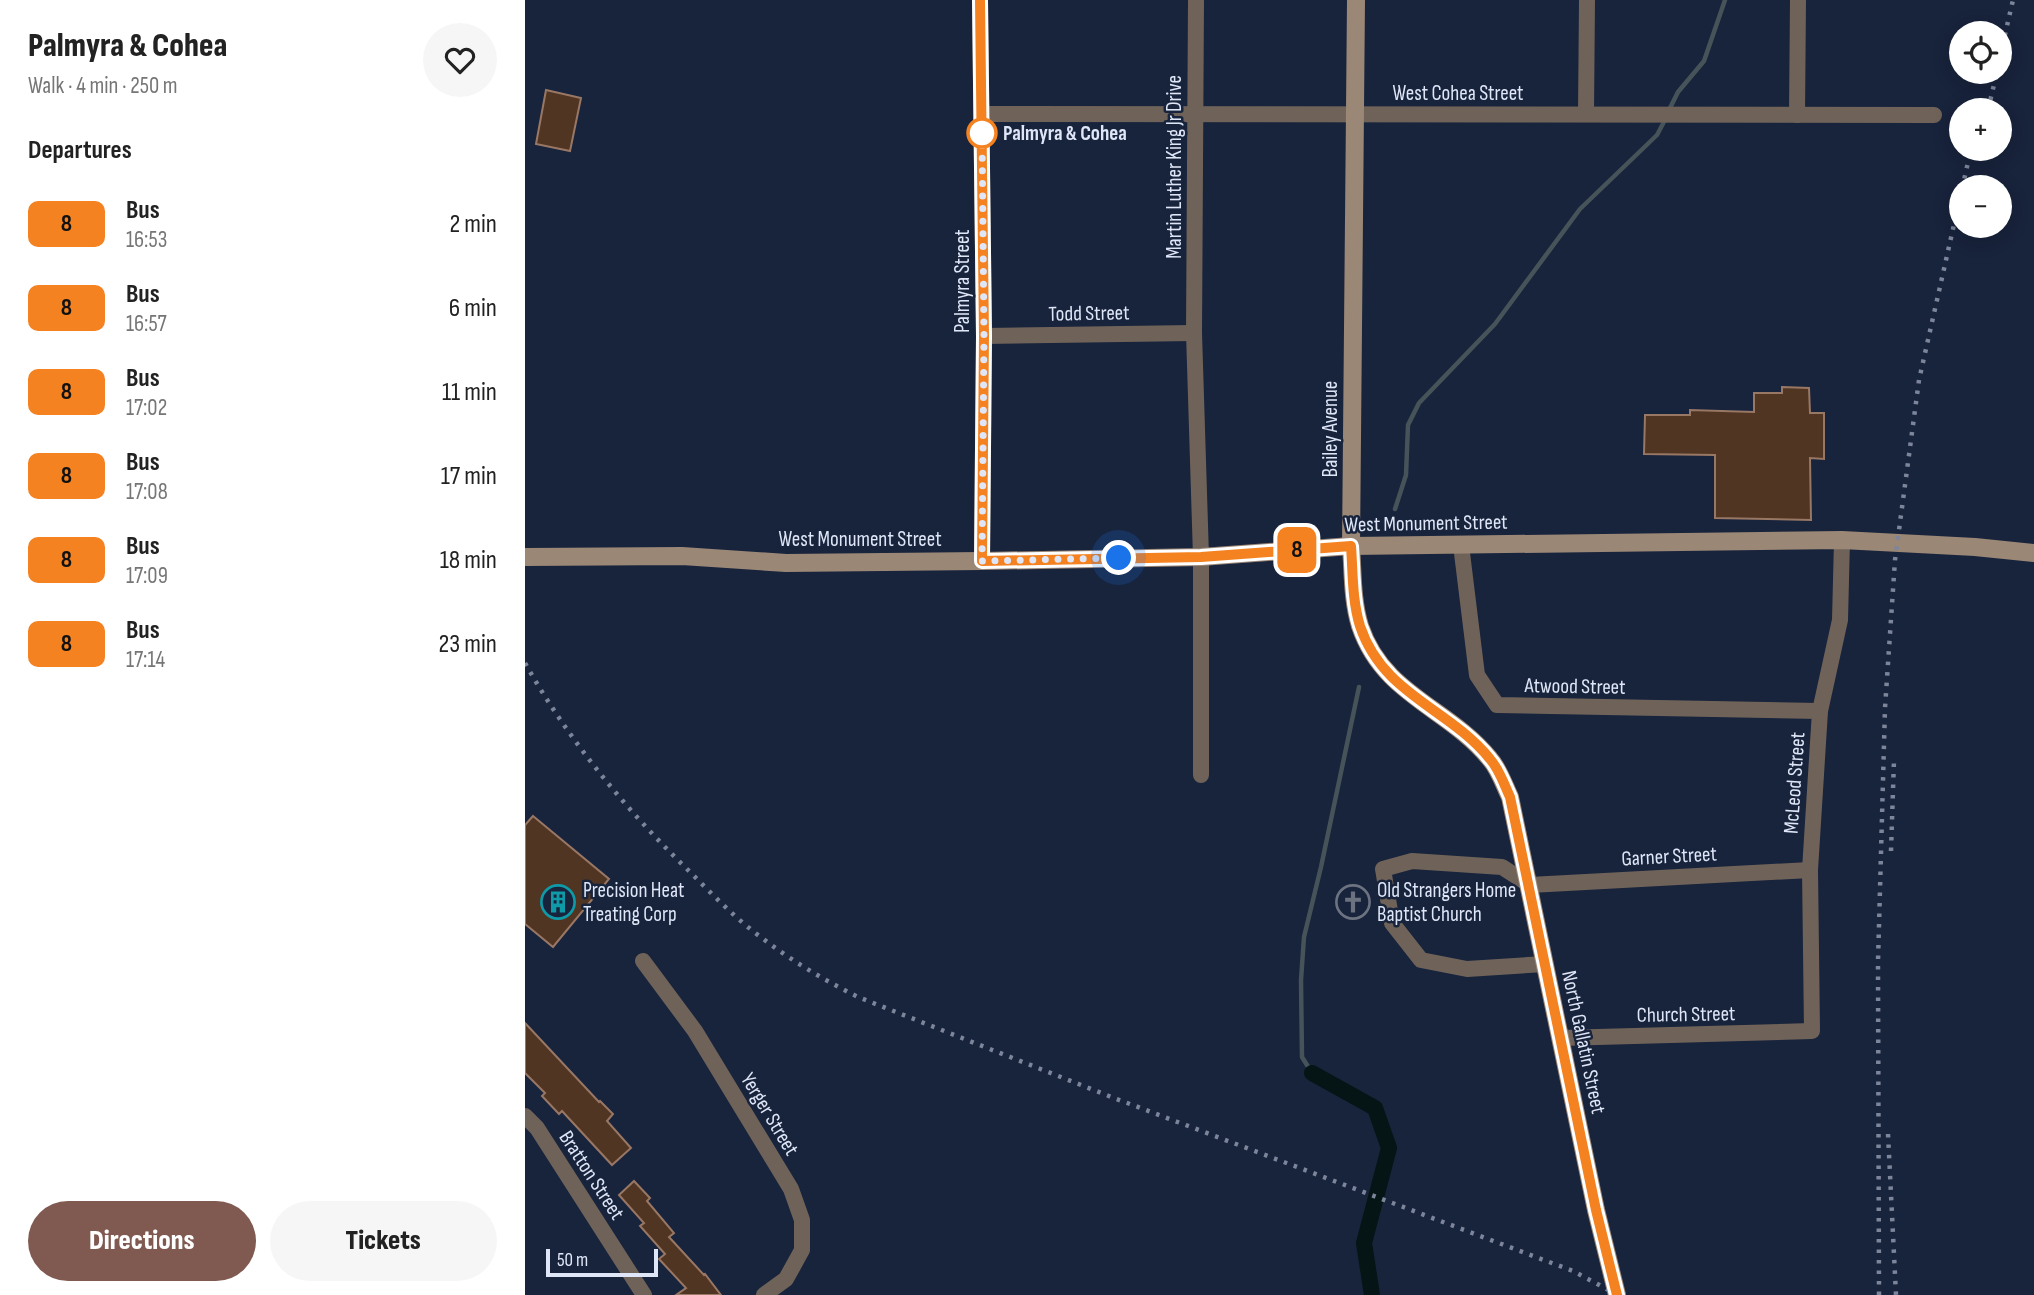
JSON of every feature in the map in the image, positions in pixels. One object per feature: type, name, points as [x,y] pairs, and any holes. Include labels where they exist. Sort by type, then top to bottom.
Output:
[{"type":"street","name":"Palmyra Street","points":[[980,0],[984,336],[982,561]]},
{"type":"street","name":"Martin Luther King Jr Drive","points":[[1196,0],[1194,333],[1201,557],[1201,775]]},
{"type":"street","name":"Bailey Avenue","points":[[1356,0],[1351,546],[1353,597],[1360,627],[1371,650],[1389,675],[1414,698],[1448,720],[1491,760],[1510,797]]},
{"type":"street","points":[[1586,114],[1587,0]]},
{"type":"street","points":[[1797,115],[1798,0]]},
{"type":"street","name":"West Cohea Street","points":[[982,114],[1934,115]]},
{"type":"street","name":"Todd Street","points":[[984,336],[1194,333]]},
{"type":"street","name":"West Monument Street","points":[[525,557],[682,556],[786,563],[982,561],[1201,557],[1351,546],[1842,540],[1975,547],[2034,554]]},
{"type":"street","name":"McLeod Street","points":[[1812,1031],[1810,870],[1820,711],[1840,620],[1842,540]]},
{"type":"street","name":"Atwood Street","points":[[1461,545],[1477,675],[1497,705],[1820,711]]},
{"type":"street","name":"North Gallatin Street","points":[[1510,797],[1596,1210],[1617,1295]]},
{"type":"street","points":[[1530,885],[1502,866],[1412,861],[1383,869],[1392,923],[1421,960],[1467,969],[1544,964]]},
{"type":"street","name":"Garner Street","points":[[1530,885],[1810,870]]},
{"type":"street","name":"Yerger Street","points":[[643,961],[695,1031],[791,1189],[802,1220],[802,1250],[786,1279],[764,1295]]},
{"type":"street","name":"Church Street","points":[[1561,1038],[1812,1031]]},
{"type":"street","name":"Bratton Street","points":[[525,1116],[537,1129],[644,1295]]},
{"type":"building","points":[[546,90],[581,98],[570,151],[536,144]]},
{"type":"building","points":[[1782,387],[1809,388],[1810,413],[1824,413],[1824,459],[1810,458],[1811,520],[1715,518],[1715,455],[1644,454],[1645,415],[1690,415],[1690,410],[1754,412],[1754,393],[1782,393]]},
{"type":"building","name":"Precision Heat Treating Corp","points":[[533,816],[609,879],[553,947],[525,924],[525,825]]},
{"type":"building","points":[[525,1023],[613,1114],[607,1121],[631,1148],[612,1165],[562,1111],[559,1114],[542,1096],[545,1093],[525,1073]]},
{"type":"building","points":[[634,1181],[650,1198],[647,1201],[674,1233],[669,1237],[705,1274],[721,1295],[676,1295],[686,1288],[659,1259],[665,1254],[640,1226],[644,1223],[619,1195]]},
{"type":"waterway","points":[[1669,110],[1678,92],[1704,61],[1725,0]]},
{"type":"waterway","points":[[1395,509],[1406,475],[1408,425],[1419,403],[1495,324],[1580,209],[1657,135],[1666,118]]},
{"type":"waterway","points":[[1312,1073],[1302,1057],[1301,980],[1304,937],[1359,687]]},
{"type":"waterway","points":[[1312,1073],[1375,1108],[1389,1148],[1364,1243],[1372,1295]]},
{"type":"railway","points":[[2008,21],[2013,0]]},
{"type":"railway","points":[[1991,98],[1994,84]]},
{"type":"railway","points":[[1879,1295],[1878,962],[1885,708],[1895,560],[1919,380],[1968,161]]},
{"type":"railway","points":[[525,663],[580,747],[644,825],[743,923],[785,955],[821,977],[858,997],[1114,1098],[1573,1271],[1618,1295]]},
{"type":"railway","points":[[1891,851],[1894,760]]},
{"type":"railway","points":[[1888,1134],[1896,1295]]},
{"type":"bus line","name":"8","points":[[980,0],[984,336],[982,561],[1201,557],[1351,546],[1353,597],[1360,627],[1371,650],[1389,675],[1414,698],[1448,720],[1491,760],[1510,797],[1596,1210],[1617,1295]]},
{"type":"place","name":"Palmyra & Cohea","points":[[982,133]]},
{"type":"place","name":"Precision Heat Treating Corp","points":[[558,902]]},
{"type":"place","name":"Old Strangers Home Baptist Church","points":[[1353,902]]},
{"type":"route","points":[[982,133],[982,561],[1119,558]]}]
